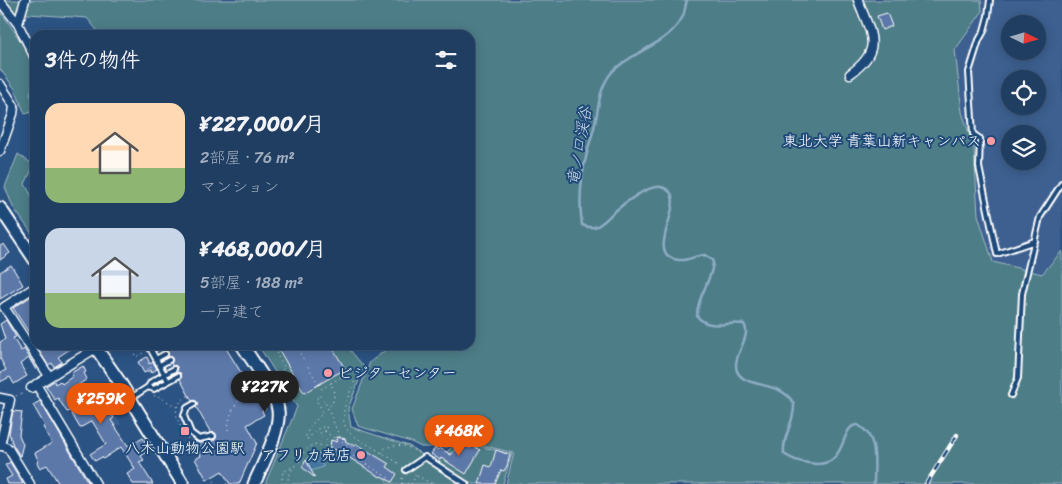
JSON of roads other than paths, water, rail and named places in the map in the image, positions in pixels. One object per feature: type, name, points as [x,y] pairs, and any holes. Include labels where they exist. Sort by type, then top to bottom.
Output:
[{"type":"street","points":[[18,24],[25,0]]},
{"type":"street","points":[[850,74],[861,65],[873,44],[858,0]]},
{"type":"street","points":[[0,2],[18,24],[30,48]]},
{"type":"street","points":[[0,84],[14,106],[14,114],[0,151]]},
{"type":"street","points":[[0,208],[30,253]]},
{"type":"street","points":[[30,290],[4,307],[30,346]]},
{"type":"street","points":[[33,350],[50,376]]},
{"type":"street","points":[[90,350],[34,386],[96,484]]},
{"type":"street","points":[[97,350],[130,398],[182,484]]},
{"type":"street","points":[[245,350],[274,396],[278,411],[277,428],[254,484]]},
{"type":"street","points":[[0,398],[10,400],[0,445],[8,448],[30,484]]},
{"type":"lane","points":[[990,0],[984,30],[968,72],[973,134],[980,139],[979,167],[997,254],[1035,241]]},
{"type":"lane","points":[[1011,395],[1018,378],[1022,294],[1040,217],[1062,183]]},
{"type":"lane","points":[[151,350],[168,381]]},
{"type":"lane","points":[[156,359],[165,354]]},
{"type":"lane","points":[[160,365],[169,360]]},
{"type":"lane","points":[[130,398],[174,368]]},
{"type":"lane","points":[[148,387],[154,389],[178,376]]},
{"type":"lane","points":[[194,404],[187,408],[184,416],[191,433],[199,439],[213,436]]},
{"type":"lane","points":[[406,470],[424,458],[466,484]]},
{"type":"waterway","name":"竜ノ口渓谷","points":[[687,0],[683,16],[676,27],[668,35],[620,65],[612,72],[605,83],[583,170],[581,189],[582,225],[592,227],[600,224],[618,208],[650,189],[661,187],[670,192],[673,201],[664,248],[668,256],[682,260],[705,255],[713,263],[710,277],[699,302],[697,316],[707,323],[744,324],[746,335],[736,361],[738,373],[749,381],[781,391],[794,404],[793,417],[785,441],[784,454],[802,462],[822,464],[831,460],[837,454],[848,432],[852,427],[858,425],[865,430],[872,443],[874,451],[874,484]]},
{"type":"railway","points":[[926,484],[957,435]]},
{"type":"place","name":"東北大学 青葉山新キャンパス","points":[[991,141]]},
{"type":"place","name":"ビジターセンター","points":[[328,373]]},
{"type":"place","name":"八木山動物公園駅","points":[[185,431]]},
{"type":"place","name":"アフリカ売店","points":[[361,455]]}]
